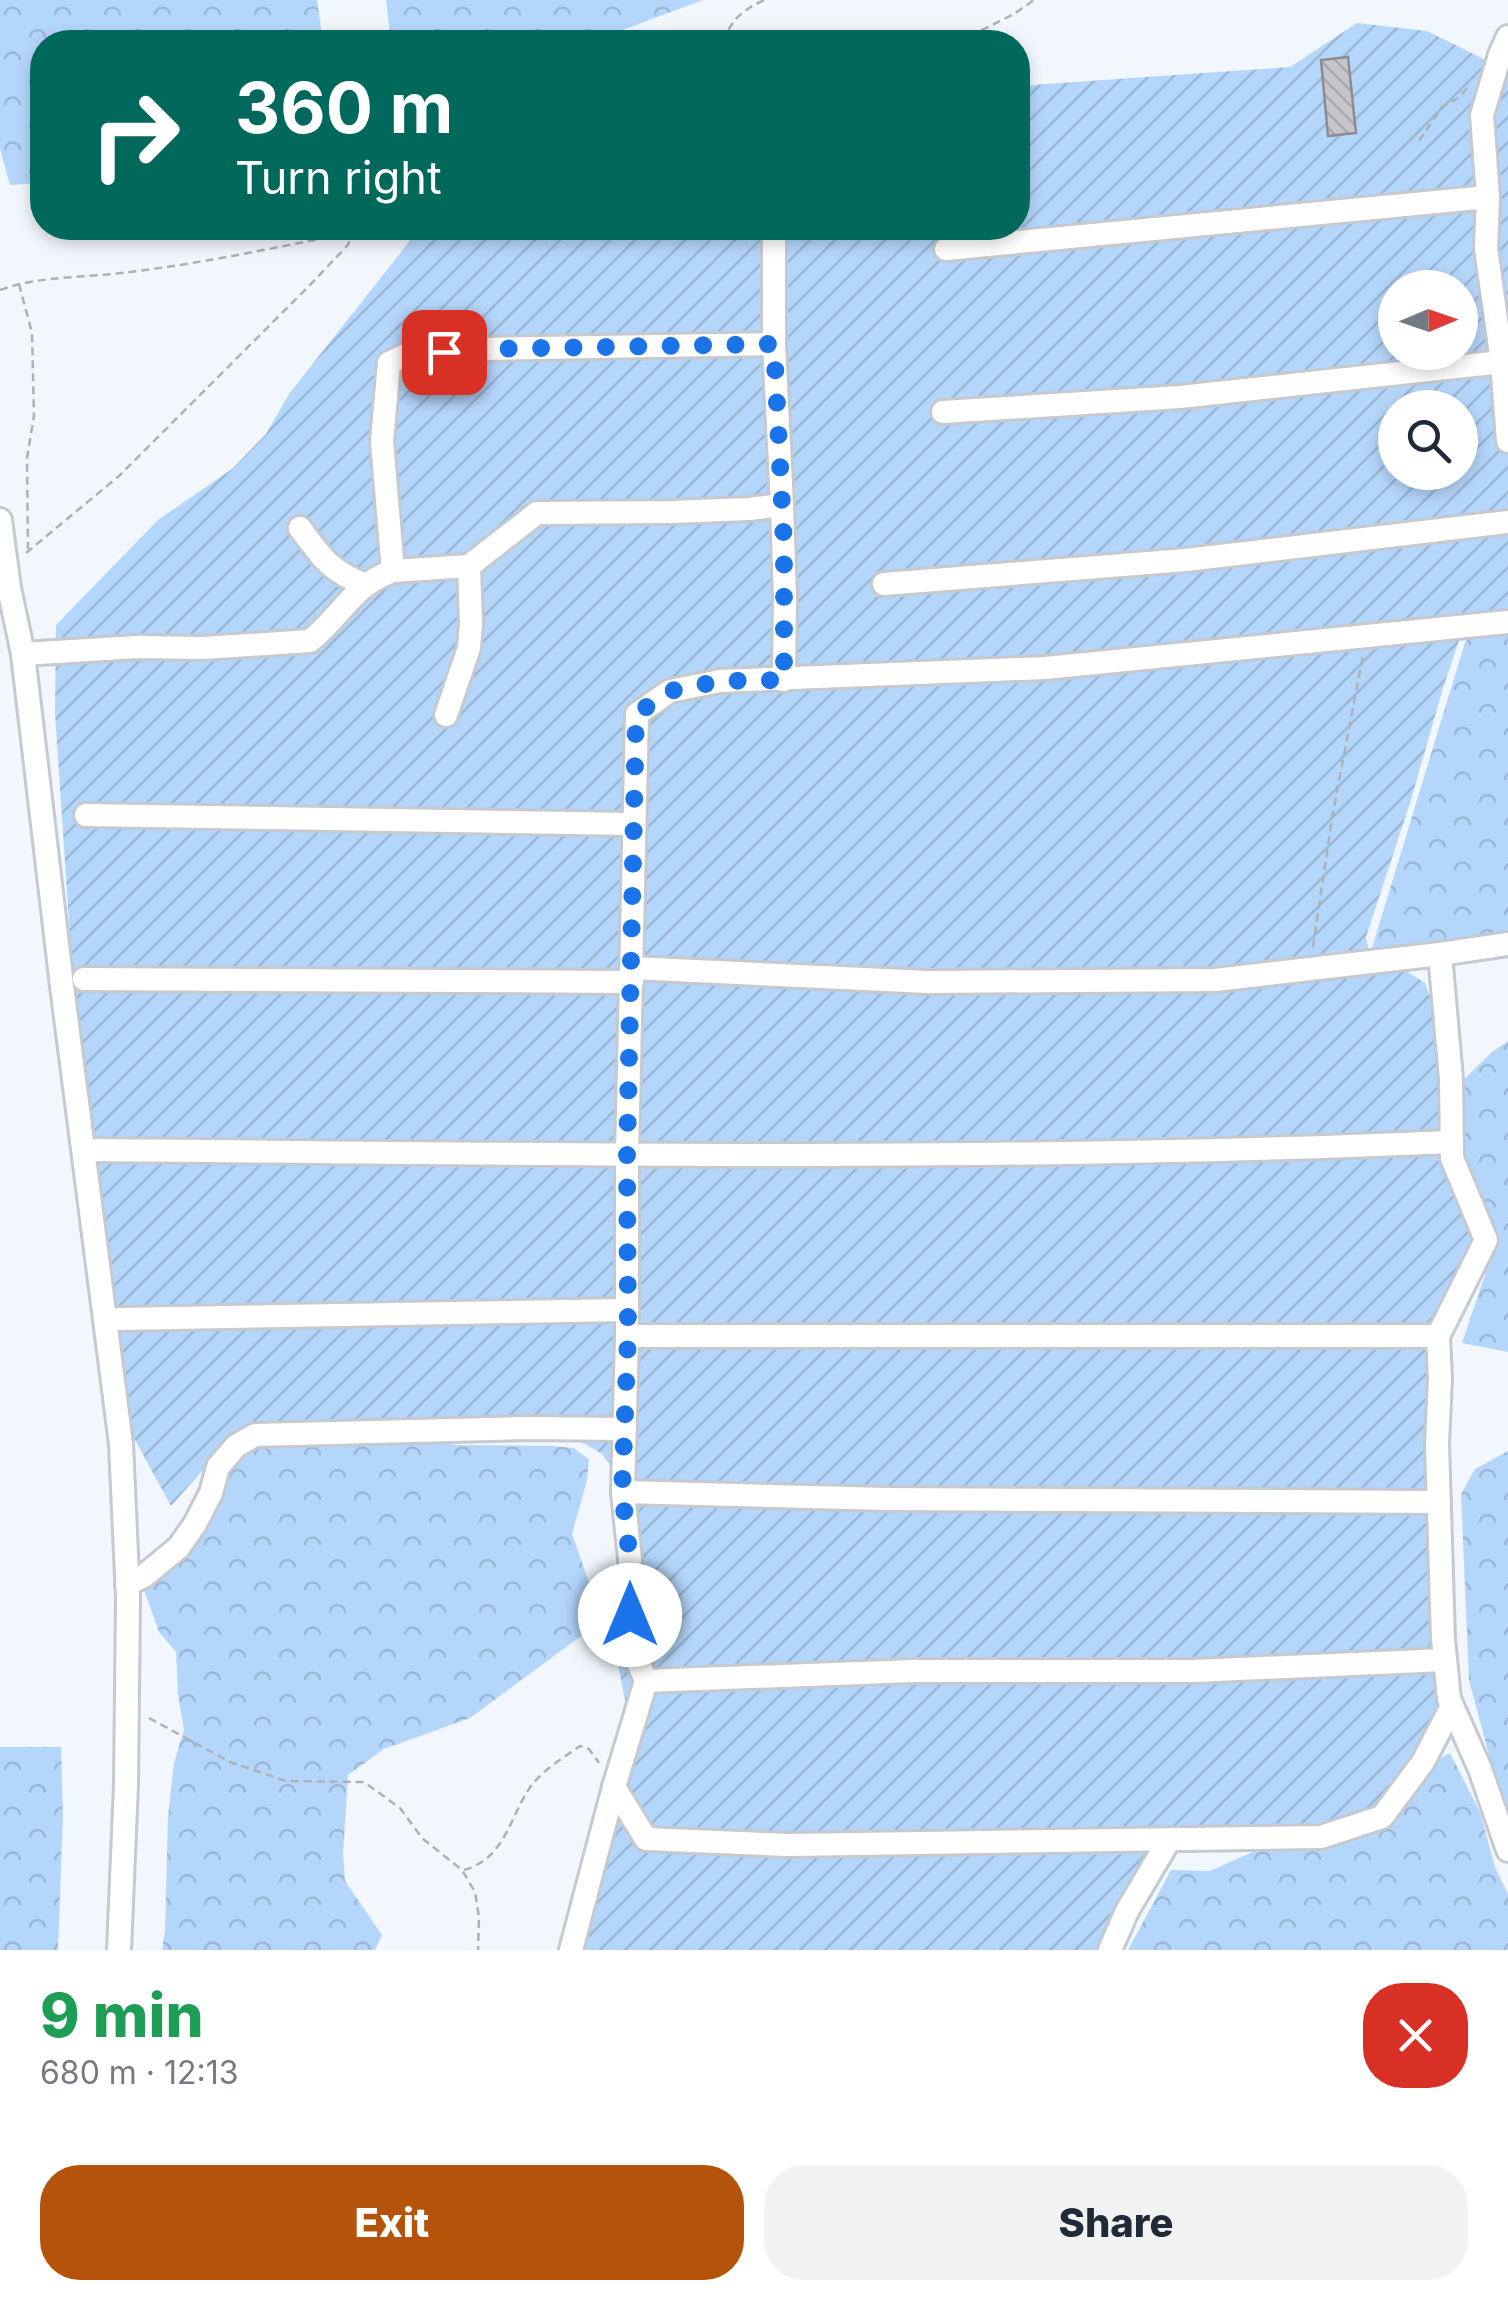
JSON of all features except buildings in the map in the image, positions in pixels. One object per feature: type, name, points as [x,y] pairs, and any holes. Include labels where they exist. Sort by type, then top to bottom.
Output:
[{"type":"street","points":[[1508,38],[1482,115],[1488,196],[1486,248],[1508,441]]},
{"type":"street","points":[[1030,240],[1488,196]]},
{"type":"street","points":[[774,240],[784,680]]},
{"type":"street","points":[[946,248],[1029,240]]},
{"type":"street","points":[[392,572],[382,441],[388,363],[406,354],[482,349],[774,344]]},
{"type":"street","points":[[942,412],[1180,397],[1502,362]]},
{"type":"street","points":[[23,654],[310,642],[364,584],[392,572],[469,566],[536,512],[670,512],[782,505]]},
{"type":"street","points":[[0,520],[23,654],[121,1444],[127,1704],[119,1950]]},
{"type":"street","points":[[884,584],[1186,560],[1508,522]]},
{"type":"street","points":[[300,528],[332,568],[364,584]]},
{"type":"street","points":[[446,715],[468,648],[469,566]]},
{"type":"street","points":[[571,1950],[646,1681],[630,1643],[630,1560],[622,1492],[628,1336],[627,1155],[636,714],[670,691],[720,681],[1045,668],[1508,622]]},
{"type":"street","points":[[86,815],[634,824]]},
{"type":"street","points":[[84,979],[632,975],[928,982],[1214,980],[1508,944]]},
{"type":"street","points":[[1440,954],[1452,1158],[1486,1240],[1438,1336],[1436,1444],[1446,1660],[1449,1699],[1480,1769],[1508,1850]]},
{"type":"street","points":[[96,1150],[959,1155],[1452,1142]]},
{"type":"street","points":[[120,1319],[627,1310]]},
{"type":"street","points":[[628,1336],[1438,1336]]},
{"type":"street","points":[[127,1584],[144,1576],[179,1546],[196,1524],[218,1467],[236,1446],[255,1435],[624,1429]]},
{"type":"street","points":[[622,1492],[887,1499],[1438,1502]]},
{"type":"street","points":[[646,1681],[913,1671],[1194,1671],[1446,1660]]},
{"type":"street","points":[[614,1787],[646,1839],[788,1845],[1321,1837],[1382,1817],[1423,1762],[1452,1706]]},
{"type":"street","points":[[1110,1950],[1127,1911],[1169,1840]]},
{"type":"path","points":[[728,30],[740,13],[764,0]]},
{"type":"path","points":[[982,30],[1034,0]]},
{"type":"path","points":[[1419,141],[1442,106],[1458,98],[1470,85]]},
{"type":"path","points":[[0,290],[18,283],[123,273],[315,240]]},
{"type":"path","points":[[9,588],[28,550],[119,476],[310,286],[351,240]]},
{"type":"path","points":[[18,283],[32,333],[34,416],[27,458],[28,550]]},
{"type":"path","points":[[1313,969],[1312,936],[1366,637]]},
{"type":"path","points":[[127,1704],[230,1762],[286,1781],[364,1782],[400,1808],[422,1838],[462,1870],[475,1892],[478,1950]]},
{"type":"path","points":[[462,1870],[487,1860],[532,1786],[580,1746],[589,1749],[614,1787]]},
{"type":"green space","points":[[0,0],[317,0],[321,30],[30,30],[30,184],[10,185],[0,149]]},
{"type":"green space","points":[[386,0],[703,0],[622,30],[390,30]]},
{"type":"green space","points":[[1357,23],[1427,31],[1508,71],[1508,615],[1466,620],[1366,937],[1369,952],[1377,952],[1425,983],[1454,1063],[1456,1135],[1475,1201],[1473,1277],[1446,1345],[1448,1524],[1455,1662],[1462,1704],[1385,1817],[1181,1848],[1159,1875],[1116,1950],[558,1950],[625,1701],[618,1664],[615,1472],[602,1454],[573,1437],[304,1421],[253,1426],[216,1455],[171,1506],[98,1372],[65,1083],[70,937],[55,713],[56,625],[158,520],[232,469],[266,434],[289,394],[411,240],[1030,240],[1030,85],[1290,67]]},
{"type":"green space","points":[[1508,630],[1508,931],[1372,948],[1467,636]]},
{"type":"green space","points":[[1508,1041],[1508,1352],[1462,1343],[1485,1275],[1492,1233],[1461,1160],[1459,1084]]},
{"type":"green space","points":[[271,1440],[427,1441],[573,1448],[589,1459],[572,1534],[589,1582],[589,1630],[470,1718],[384,1749],[348,1775],[345,1881],[382,1935],[375,1950],[162,1950],[168,1817],[174,1763],[184,1730],[176,1652],[159,1632],[144,1590],[177,1562],[229,1471],[245,1451]]},
{"type":"green space","points":[[1508,1451],[1508,1807],[1469,1680],[1461,1494],[1475,1469]]},
{"type":"green space","points":[[0,1747],[61,1747],[63,1815],[58,1950],[0,1950]]},
{"type":"green space","points":[[1450,1753],[1480,1812],[1495,1867],[1508,1894],[1508,1950],[1128,1950],[1171,1870],[1210,1871],[1255,1851],[1287,1844]]},
{"type":"route","points":[[444,352],[774,344],[784,544],[784,680],[720,681],[670,691],[636,714],[627,1155],[628,1336],[622,1492],[630,1560],[630,1615]]}]
